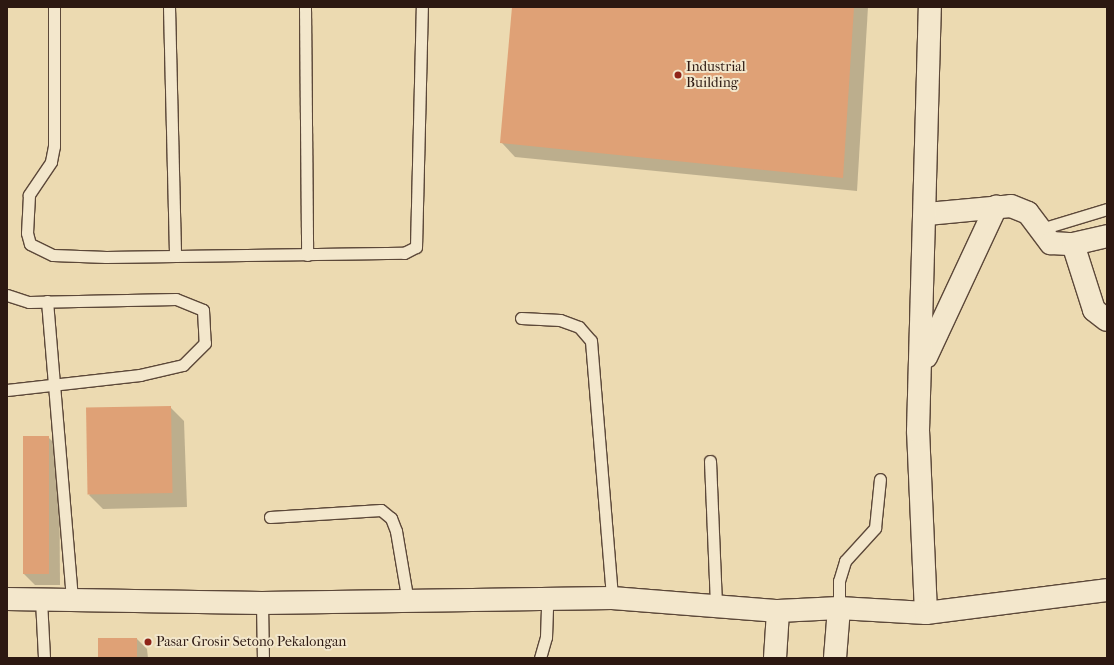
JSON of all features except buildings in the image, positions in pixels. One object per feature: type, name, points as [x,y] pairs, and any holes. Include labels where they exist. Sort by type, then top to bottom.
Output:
[{"type":"street","points":[[926,613],[918,445],[927,214],[930,7]]},
{"type":"street","points":[[927,214],[996,207],[1019,208],[1041,229],[1051,243],[1073,244],[1107,236]]},
{"type":"street","points":[[921,369],[996,207]]},
{"type":"street","points":[[1073,244],[1094,310],[1107,320]]},
{"type":"street","points":[[7,599],[262,603],[547,602],[612,598],[716,604],[778,611],[839,608],[926,613],[1107,590]]},
{"type":"street","points":[[835,658],[839,608]]},
{"type":"street","points":[[775,658],[778,611]]},
{"type":"lane","points":[[54,7],[54,146],[51,162],[29,196],[27,233],[30,244],[53,255],[73,257],[307,255],[404,252],[416,247],[422,7]]},
{"type":"lane","points":[[169,7],[175,256]]},
{"type":"lane","points":[[305,7],[307,255]]},
{"type":"lane","points":[[1041,229],[1107,210]]},
{"type":"lane","points":[[7,295],[29,302],[176,299],[203,310],[206,342],[183,365],[140,375],[7,390]]},
{"type":"lane","points":[[47,302],[52,385],[72,600]]},
{"type":"lane","points":[[521,318],[560,320],[579,328],[591,341],[612,598]]},
{"type":"lane","points":[[710,460],[716,604]]},
{"type":"lane","points":[[839,608],[839,581],[845,561],[875,528],[880,479]]},
{"type":"lane","points":[[270,517],[381,510],[390,518],[396,531],[408,602]]},
{"type":"lane","points":[[41,600],[44,658]]},
{"type":"lane","points":[[540,658],[546,637],[547,602]]},
{"type":"lane","points":[[262,603],[263,658]]},
{"type":"place","name":"Industrial Building","points":[[678,75]]},
{"type":"place","name":"Pasar Grosir Setono Pekalongan","points":[[148,642]]}]
